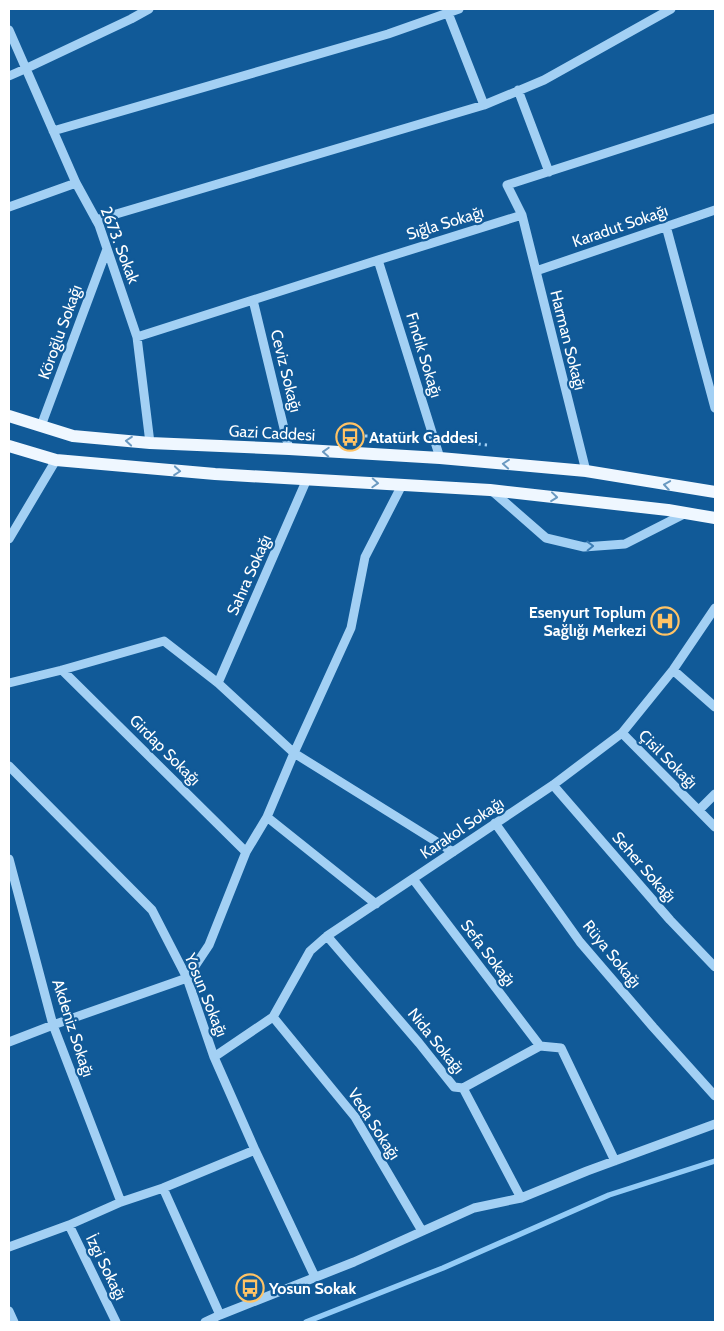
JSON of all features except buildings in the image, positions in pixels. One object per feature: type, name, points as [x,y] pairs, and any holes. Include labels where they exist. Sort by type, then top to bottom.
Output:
[{"type":"main road","name":"Gazi Caddesi","points":[[9,416],[73,436],[150,443],[440,458],[586,471],[715,492]]},
{"type":"main road","points":[[9,446],[56,460],[215,474],[490,490],[668,510],[715,518]]},
{"type":"street","points":[[128,9],[131,19]]},
{"type":"street","points":[[9,76],[26,70],[150,9]]},
{"type":"street","points":[[53,131],[388,34],[459,9]]},
{"type":"street","points":[[96,220],[484,105],[544,80],[671,9]]},
{"type":"street","points":[[448,13],[484,105]]},
{"type":"street","name":"2673. Sokak","points":[[9,30],[76,183],[96,220],[107,249],[137,337],[150,443]]},
{"type":"street","points":[[518,90],[549,172]]},
{"type":"street","points":[[522,215],[507,185],[715,118]]},
{"type":"street","points":[[9,207],[76,183]]},
{"type":"street","name":"Karadut Sokağı","points":[[536,271],[715,210]]},
{"type":"street","name":"Sığla Sokağı","points":[[137,337],[522,215]]},
{"type":"street","name":"Harman Sokağı","points":[[522,215],[586,471]]},
{"type":"street","points":[[666,226],[715,408]]},
{"type":"street","name":"Köroğlu Sokağı","points":[[41,426],[107,249]]},
{"type":"street","name":"Fındık Sokağı","points":[[378,260],[440,458]]},
{"type":"street","name":"Ceviz Sokağı","points":[[252,300],[289,449]]},
{"type":"street","points":[[9,539],[56,460]]},
{"type":"street","name":"Sahra Sokağı","points":[[218,683],[307,479]]},
{"type":"street","points":[[9,1042],[187,978],[209,945],[246,852],[267,817],[294,752],[351,628],[365,557],[402,485]]},
{"type":"street","points":[[490,490],[546,538],[584,547],[626,544],[686,513]]},
{"type":"street","name":"Karakol Sokağı","points":[[214,1057],[273,1017],[310,951],[327,936],[553,785],[622,733],[673,670],[715,608]]},
{"type":"street","points":[[9,683],[164,641],[218,683],[294,752],[453,852]]},
{"type":"street","name":"Girdap Sokağı","points":[[62,670],[246,852]]},
{"type":"street","points":[[673,670],[715,707]]},
{"type":"street","name":"Çisil Sokağı","points":[[622,733],[715,827]]},
{"type":"street","name":"Yosun Sokağı","points":[[9,766],[152,910],[187,978],[214,1057],[255,1150],[315,1277]]},
{"type":"street","name":"Seher Sokağı","points":[[553,785],[670,920],[715,967]]},
{"type":"street","points":[[698,810],[715,794]]},
{"type":"street","points":[[267,817],[376,904]]},
{"type":"street","name":"Rüya Sokağı","points":[[495,824],[580,942],[715,1096]]},
{"type":"street","name":"Akdeniz Sokağı","points":[[9,859],[53,1025],[121,1202]]},
{"type":"street","name":"Sefa Sokağı","points":[[413,878],[540,1046]]},
{"type":"street","name":"Nida Sokağı","points":[[327,936],[419,1043],[454,1087],[463,1088],[521,1198]]},
{"type":"street","name":"Veda Sokağı","points":[[273,1017],[355,1117],[422,1231]]},
{"type":"street","points":[[463,1088],[540,1046],[561,1048],[615,1161]]},
{"type":"street","points":[[205,1322],[354,1262],[474,1208],[521,1198],[587,1171],[715,1124]]},
{"type":"street","points":[[9,1247],[69,1225],[121,1202],[163,1188],[255,1150]]},
{"type":"street","points":[[163,1188],[220,1315]]},
{"type":"street","name":"İzgi Sokağı","points":[[69,1225],[116,1322]]},
{"type":"street","points":[[9,1311],[14,1322]]},
{"type":"waterway","points":[[306,1322],[443,1268],[609,1195],[715,1161]]},
{"type":"place","name":"Atatürk Caddesi","points":[[350,437]]},
{"type":"place","name":"Esenyurt Toplum Sağlığı Merkezi","points":[[665,621]]},
{"type":"place","name":"Yosun Sokak","points":[[250,1288]]}]
